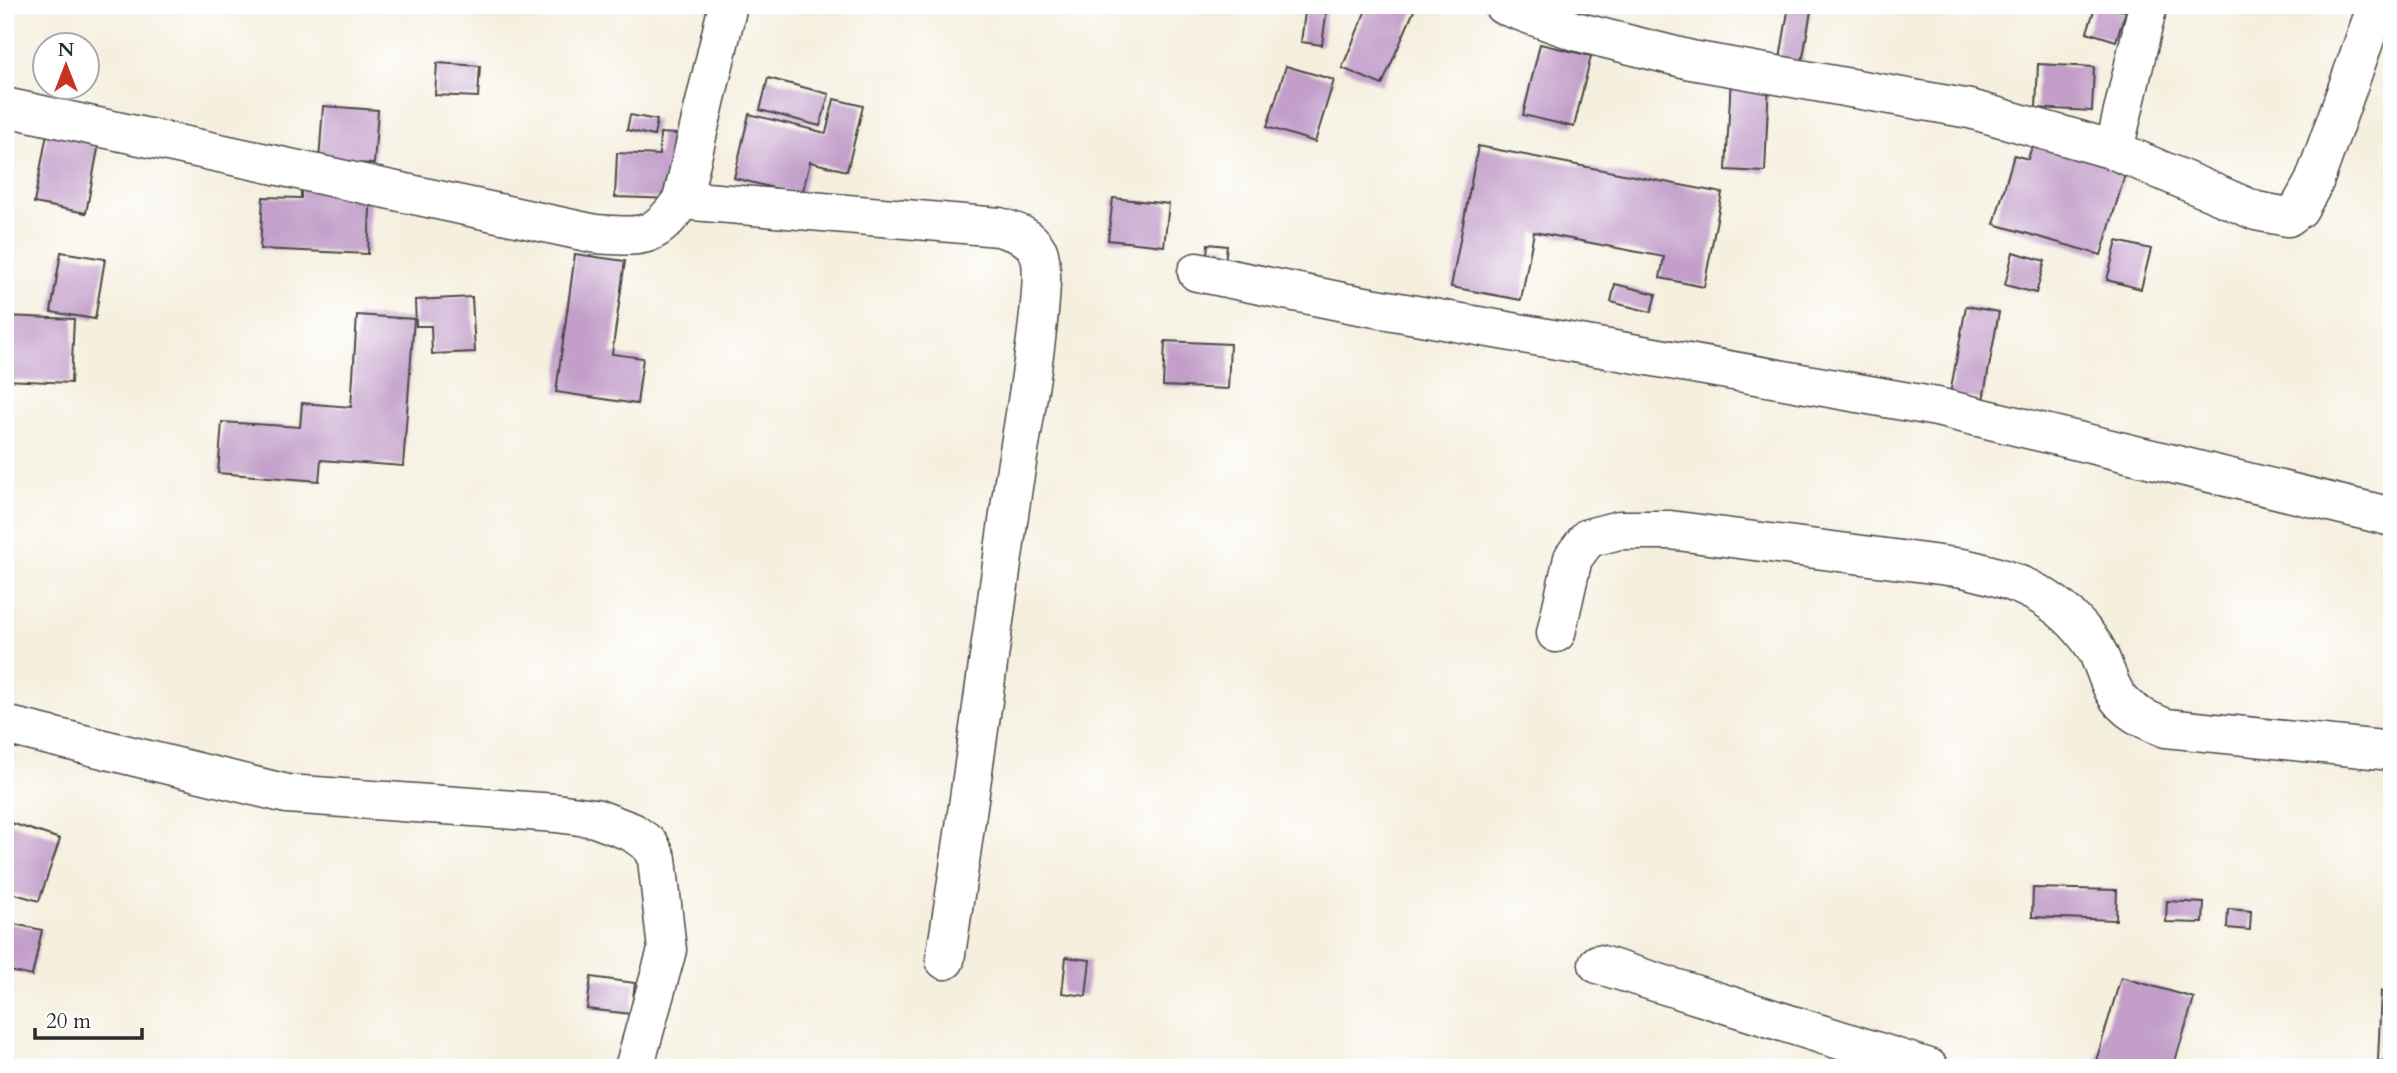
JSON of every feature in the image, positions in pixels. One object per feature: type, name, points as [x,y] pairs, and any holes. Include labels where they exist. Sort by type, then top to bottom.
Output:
[{"type":"street","points":[[5,107],[597,234],[638,236],[664,226],[682,200],[728,5]]},
{"type":"street","points":[[1503,5],[1575,31],[1691,60],[1970,109],[2114,150],[2256,211],[2288,217],[2299,209],[2314,182],[2377,5]]},
{"type":"street","points":[[2114,150],[2148,5]]},
{"type":"street","points":[[682,200],[999,228],[1024,235],[1038,252],[1042,275],[1035,337],[986,670],[977,759],[945,960]]},
{"type":"street","points":[[1197,272],[1348,303],[1937,407],[2392,517]]},
{"type":"street","points":[[1556,633],[1573,558],[1588,537],[1619,530],[1670,530],[1963,568],[2006,578],[2038,593],[2062,610],[2095,647],[2115,694],[2139,717],[2166,728],[2392,751]]},
{"type":"street","points":[[5,725],[287,794],[556,813],[595,818],[632,832],[650,845],[657,859],[667,950],[634,1068]]},
{"type":"street","points":[[1598,964],[1929,1068]]},
{"type":"building","points":[[1306,5],[1327,8],[1322,45],[1301,42]]},
{"type":"building","points":[[1368,5],[1416,6],[1382,85],[1342,68]]},
{"type":"building","points":[[1789,5],[1812,5],[1802,63],[1780,59]]},
{"type":"building","points":[[2096,5],[2126,11],[2116,41],[2087,32]]},
{"type":"building","points":[[1540,44],[1591,56],[1574,127],[1523,115]]},
{"type":"building","points":[[437,63],[480,66],[478,97],[435,95]]},
{"type":"building","points":[[2038,64],[2094,67],[2092,111],[2036,108]]},
{"type":"building","points":[[1286,66],[1334,80],[1315,142],[1267,127]]},
{"type":"building","points":[[768,78],[829,94],[820,126],[760,110]]},
{"type":"building","points":[[1731,78],[1769,80],[1765,172],[1726,170]]},
{"type":"building","points":[[834,99],[863,106],[847,171],[810,162],[802,195],[734,178],[749,114],[826,133]]},
{"type":"building","points":[[323,106],[378,110],[374,164],[319,161]]},
{"type":"building","points":[[630,115],[657,120],[654,136],[627,130]]},
{"type":"building","points":[[48,128],[100,138],[86,213],[34,203]]},
{"type":"building","points":[[660,133],[677,134],[674,199],[615,197],[617,153],[659,155]]},
{"type":"building","points":[[2036,134],[2129,161],[2101,255],[1994,224],[2014,155],[2028,159]]},
{"type":"building","points":[[1478,146],[1722,193],[1704,287],[1660,278],[1664,257],[1534,232],[1521,300],[1451,287]]},
{"type":"building","points":[[301,183],[371,186],[368,254],[260,249],[263,197],[301,198]]},
{"type":"building","points":[[1113,198],[1169,204],[1164,246],[1108,240]]},
{"type":"building","points":[[2117,241],[2151,249],[2141,289],[2107,280]]},
{"type":"building","points":[[1208,244],[1227,246],[1224,269],[1206,267]]},
{"type":"building","points":[[61,252],[105,259],[95,319],[51,312]]},
{"type":"building","points":[[2013,252],[2045,261],[2036,293],[2005,285]]},
{"type":"building","points":[[575,254],[625,261],[612,354],[643,358],[637,404],[556,392]]},
{"type":"building","points":[[1615,284],[1656,294],[1651,312],[1611,302]]},
{"type":"building","points":[[472,297],[475,352],[432,354],[431,326],[416,326],[415,300]]},
{"type":"building","points":[[1966,306],[1999,312],[1983,400],[1950,394]]},
{"type":"building","points":[[357,315],[414,319],[403,466],[321,460],[319,481],[218,473],[222,422],[300,427],[302,403],[351,407]]},
{"type":"building","points":[[5,316],[74,319],[71,383],[5,380]]},
{"type":"building","points":[[1165,341],[1230,344],[1228,389],[1163,386]]},
{"type":"building","points":[[5,821],[60,839],[39,901],[5,891]]},
{"type":"building","points":[[2033,888],[2117,890],[2116,920],[2032,917]]},
{"type":"building","points":[[2167,901],[2204,903],[2203,923],[2166,922]]},
{"type":"building","points":[[2228,909],[2251,911],[2250,930],[2227,928]]},
{"type":"building","points":[[5,922],[42,930],[32,976],[5,970]]},
{"type":"building","points":[[1066,957],[1090,960],[1086,996],[1062,993]]},
{"type":"building","points":[[591,977],[635,983],[631,1014],[587,1009]]},
{"type":"building","points":[[2121,977],[2194,998],[2173,1068],[2094,1068]]},
{"type":"building","points":[[2381,991],[2392,992],[2392,1062],[2378,1061]]}]
